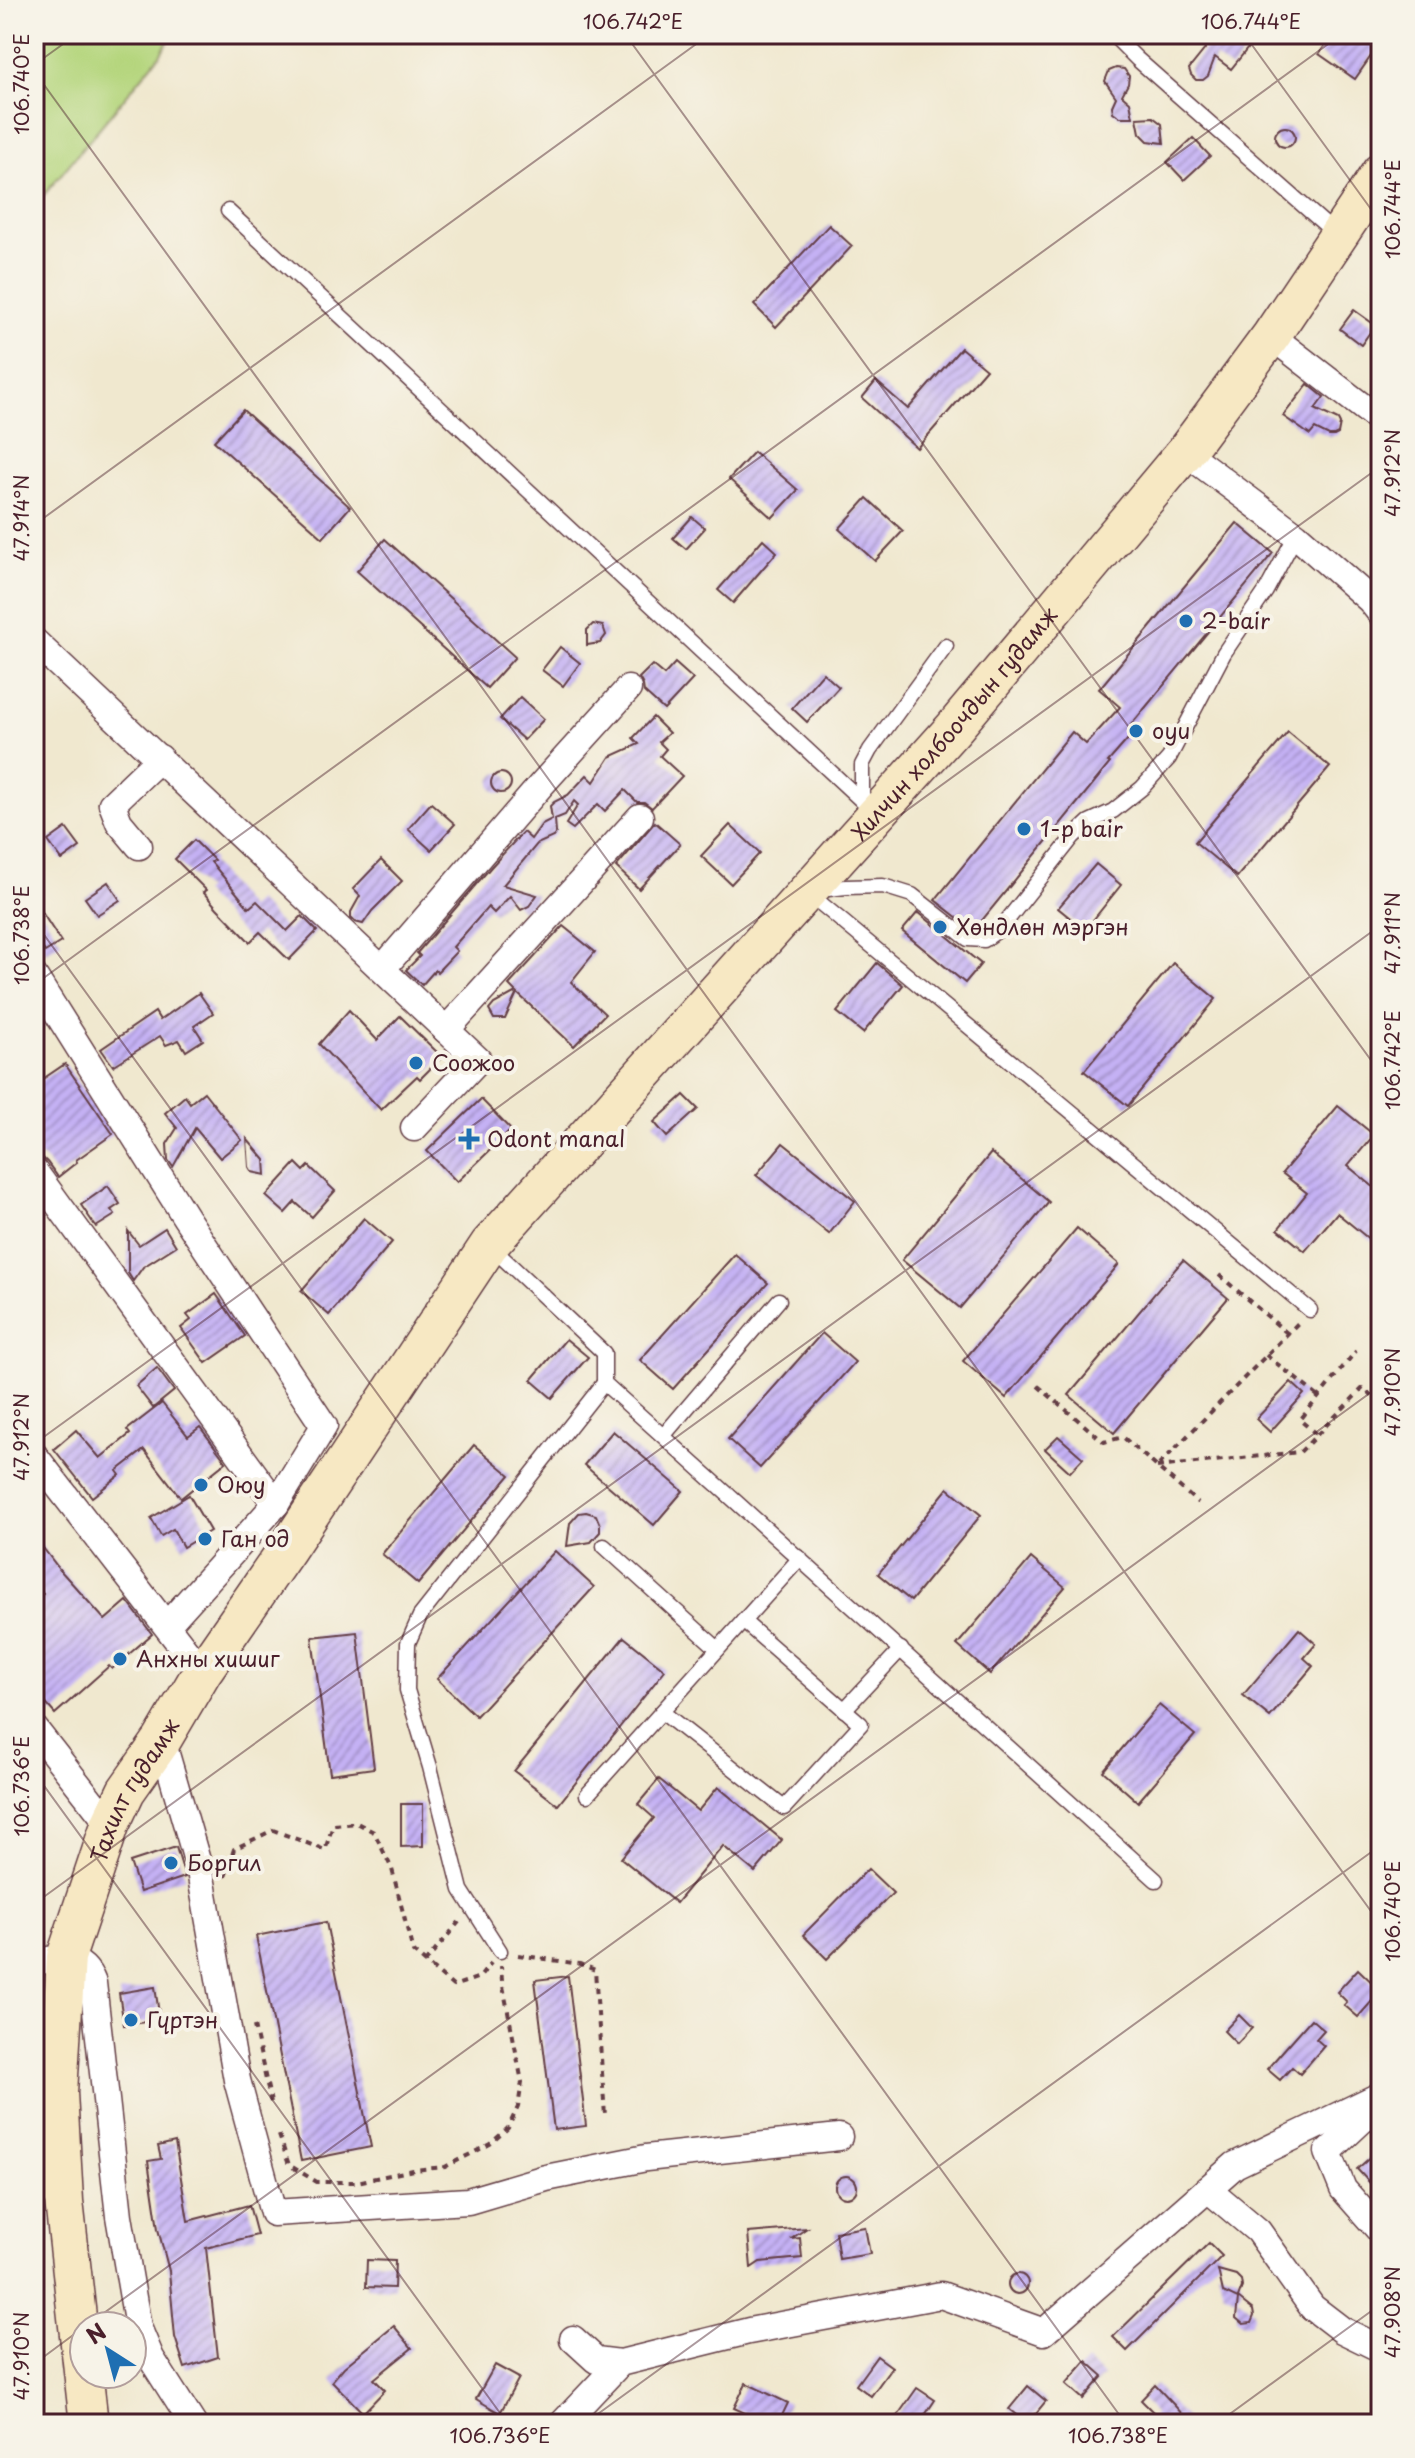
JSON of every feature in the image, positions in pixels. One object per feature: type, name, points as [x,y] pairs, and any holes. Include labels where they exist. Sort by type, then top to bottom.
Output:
[{"type":"main road","name":"Хилчин холбоочдын гудамж","points":[[489,1245],[807,892],[869,808],[954,728],[1185,452],[1271,336],[1381,172]]},
{"type":"main road","name":"Тахилт гудамж","points":[[89,2424],[64,2201],[46,2101],[50,1960],[126,1791],[162,1740],[202,1672],[489,1245]]},
{"type":"street","points":[[1271,336],[1381,421]]},
{"type":"street","points":[[1185,452],[1296,535],[1370,600],[1381,614]]},
{"type":"street","points":[[34,641],[478,1060],[414,1128]]},
{"type":"street","points":[[383,968],[628,689]]},
{"type":"street","points":[[139,846],[119,822],[112,804],[160,758]]},
{"type":"street","points":[[446,1030],[640,817]]},
{"type":"street","points":[[34,976],[186,1218],[324,1426],[276,1504],[167,1625]]},
{"type":"street","points":[[34,1171],[276,1504]]},
{"type":"street","points":[[34,1455],[202,1672]]},
{"type":"street","points":[[34,1728],[110,1825]]},
{"type":"street","points":[[162,1740],[200,1871],[237,2080],[273,2213],[468,2201],[546,2178],[646,2158],[839,2137]]},
{"type":"street","points":[[50,1960],[81,1966],[91,1976],[119,2216],[138,2327],[151,2358],[193,2424]]},
{"type":"street","points":[[573,2339],[596,2360],[620,2363],[749,2331],[941,2295],[1044,2332],[1235,2165],[1381,2095]]},
{"type":"street","points":[[1381,2103],[1328,2152],[1343,2189],[1381,2232]]},
{"type":"street","points":[[1208,2189],[1258,2231],[1312,2307],[1342,2330],[1381,2349]]},
{"type":"street","points":[[562,2424],[620,2363]]},
{"type":"lane","points":[[1112,34],[1339,236]]},
{"type":"lane","points":[[228,211],[869,808]]},
{"type":"lane","points":[[807,892],[883,886],[912,895],[968,939],[984,940],[1001,928],[1073,837],[1089,822],[1113,811],[1142,788],[1169,758],[1224,653],[1266,591],[1296,535]]},
{"type":"lane","points":[[869,808],[862,765],[946,646]]},
{"type":"lane","points":[[807,892],[1310,1310]]},
{"type":"lane","points":[[489,1245],[604,1353],[604,1383],[420,1616],[408,1643],[407,1690],[461,1890],[500,1951]]},
{"type":"lane","points":[[664,1435],[779,1300]]},
{"type":"lane","points":[[604,1383],[1156,1880]]},
{"type":"lane","points":[[604,1546],[718,1649]]},
{"type":"lane","points":[[587,1795],[800,1558]]},
{"type":"lane","points":[[662,1712],[784,1808],[861,1724],[743,1621]]},
{"type":"lane","points":[[844,1710],[901,1649]]},
{"type":"path","points":[[1219,1275],[1287,1333]]},
{"type":"path","points":[[1157,1467],[1310,1310]]},
{"type":"path","points":[[1316,1435],[1300,1420],[1356,1351]]},
{"type":"path","points":[[1266,1355],[1319,1397]]},
{"type":"path","points":[[1038,1386],[1104,1442],[1123,1437],[1198,1503]]},
{"type":"path","points":[[1157,1467],[1300,1452],[1363,1388],[1381,1404]]},
{"type":"path","points":[[223,1882],[234,1849],[273,1830],[325,1850],[333,1825],[357,1823],[374,1832],[386,1856],[413,1952],[425,1963],[453,1986],[480,1977],[500,1951]]},
{"type":"path","points":[[425,1963],[471,1908]]},
{"type":"path","points":[[500,1951],[580,1964],[595,1970],[605,2116]]},
{"type":"path","points":[[275,2122],[289,2165],[317,2182],[357,2182],[413,2170],[445,2167],[490,2144],[508,2128],[518,2107],[522,2082],[502,1981],[500,1951]]},
{"type":"path","points":[[253,2020],[272,2108]]},
{"type":"green space","points":[[34,34],[172,34],[160,55],[34,207]]},
{"type":"building","points":[[1210,34],[1259,34],[1231,69],[1215,57],[1208,76],[1196,80],[1189,69],[1205,49],[1204,41]]},
{"type":"building","points":[[1333,34],[1361,34],[1378,46],[1355,79],[1319,54]]},
{"type":"building","points":[[1124,69],[1129,76],[1122,95],[1130,102],[1133,117],[1120,117],[1113,112],[1116,97],[1105,81],[1109,71]]},
{"type":"building","points":[[1153,117],[1162,124],[1164,143],[1148,141],[1140,133],[1137,118]]},
{"type":"building","points":[[1281,127],[1289,127],[1295,137],[1289,147],[1281,147],[1275,141],[1275,133]]},
{"type":"building","points":[[1193,138],[1210,156],[1184,180],[1167,162]]},
{"type":"building","points":[[829,225],[852,246],[776,327],[754,305]]},
{"type":"building","points":[[1354,310],[1375,325],[1361,345],[1340,329]]},
{"type":"building","points":[[961,348],[986,369],[917,448],[862,398],[876,381],[908,409]]},
{"type":"building","points":[[1308,384],[1324,397],[1315,409],[1338,420],[1338,434],[1329,436],[1315,429],[1310,435],[1283,416]]},
{"type":"building","points":[[243,410],[350,507],[323,538],[214,441]]},
{"type":"building","points":[[754,452],[798,490],[772,518],[729,479]]},
{"type":"building","points":[[867,498],[903,531],[875,561],[839,529]]},
{"type":"building","points":[[692,517],[705,528],[686,549],[673,538]]},
{"type":"building","points":[[1237,523],[1273,553],[1131,725],[1136,730],[1110,763],[972,929],[935,900],[1072,732],[1086,744],[1120,707],[1099,689]]},
{"type":"building","points":[[385,539],[515,657],[487,688],[357,571]]},
{"type":"building","points":[[763,539],[777,552],[733,603],[718,590]]},
{"type":"building","points":[[593,624],[603,626],[606,635],[600,643],[587,645],[587,630]]},
{"type":"building","points":[[560,647],[580,663],[563,686],[542,670]]},
{"type":"building","points":[[675,663],[693,679],[664,710],[644,692],[639,678],[652,665],[664,675]]},
{"type":"building","points":[[823,673],[839,687],[807,722],[792,708]]},
{"type":"building","points":[[520,697],[544,719],[524,740],[500,719]]},
{"type":"building","points":[[653,717],[669,733],[659,742],[666,749],[660,756],[682,776],[652,808],[644,802],[637,802],[625,790],[605,811],[598,804],[573,829],[566,824],[578,805],[574,801],[565,815],[555,819],[556,833],[553,837],[537,844],[503,885],[537,895],[529,906],[521,910],[510,896],[494,913],[488,907],[453,947],[457,951],[422,985],[406,970],[491,867],[523,832],[531,839],[542,824],[552,819],[550,806],[554,802],[568,795],[587,775],[594,782],[610,757],[639,744],[633,738]]},
{"type":"building","points":[[1288,732],[1330,767],[1237,877],[1195,842]]},
{"type":"building","points":[[501,773],[508,776],[511,783],[508,790],[501,793],[494,790],[491,783],[494,776]]},
{"type":"building","points":[[431,803],[455,824],[431,850],[408,829]]},
{"type":"building","points":[[655,822],[680,844],[639,889],[616,867]]},
{"type":"building","points":[[730,825],[760,853],[731,884],[701,856]]},
{"type":"building","points":[[66,828],[80,847],[62,860],[48,841]]},
{"type":"building","points":[[194,840],[214,860],[211,862],[249,908],[257,901],[287,931],[302,916],[317,931],[289,960],[260,932],[250,942],[175,859]]},
{"type":"building","points":[[381,860],[402,881],[363,924],[355,922],[351,912],[360,896],[353,889]]},
{"type":"building","points":[[1096,864],[1121,885],[1085,930],[1058,908]]},
{"type":"building","points":[[108,882],[120,900],[97,915],[85,898]]},
{"type":"building","points":[[34,900],[61,942],[45,952],[34,935]]},
{"type":"building","points":[[918,912],[981,964],[965,983],[902,931]]},
{"type":"building","points":[[563,926],[595,952],[571,982],[605,1014],[574,1046],[517,993],[505,1019],[494,1019],[489,1010],[516,992],[509,985]]},
{"type":"building","points":[[877,963],[903,985],[863,1033],[837,1012]]},
{"type":"building","points":[[1173,963],[1216,999],[1128,1106],[1084,1071]]},
{"type":"building","points":[[199,993],[213,1013],[194,1026],[203,1040],[186,1051],[179,1040],[166,1045],[160,1036],[113,1066],[101,1049],[155,1012],[160,1020]]},
{"type":"building","points":[[349,1010],[377,1040],[400,1016],[442,1057],[381,1110],[319,1044]]},
{"type":"building","points":[[65,1064],[113,1134],[58,1177],[34,1150],[34,1085]]},
{"type":"building","points":[[204,1092],[242,1140],[220,1158],[195,1128],[173,1167],[168,1160],[167,1144],[177,1128],[165,1113],[185,1096],[190,1103]]},
{"type":"building","points":[[684,1095],[698,1109],[667,1137],[654,1122]]},
{"type":"building","points":[[481,1099],[511,1130],[457,1182],[427,1151]]},
{"type":"building","points":[[1338,1106],[1374,1135],[1348,1166],[1381,1193],[1381,1249],[1337,1213],[1305,1251],[1278,1229],[1307,1193],[1282,1173]]},
{"type":"building","points":[[247,1139],[265,1160],[266,1175],[252,1172],[249,1167]]},
{"type":"building","points":[[783,1143],[855,1201],[829,1234],[756,1175]]},
{"type":"building","points":[[991,1153],[1049,1202],[960,1308],[902,1260]]},
{"type":"building","points":[[296,1163],[304,1171],[309,1166],[335,1191],[312,1217],[295,1202],[285,1213],[266,1196]]},
{"type":"building","points":[[108,1186],[120,1204],[111,1210],[115,1215],[96,1227],[81,1205]]},
{"type":"building","points":[[364,1218],[392,1242],[329,1315],[301,1291]]},
{"type":"building","points":[[165,1228],[176,1246],[143,1267],[133,1281],[128,1273],[128,1231],[139,1245]]},
{"type":"building","points":[[1077,1228],[1119,1264],[1006,1398],[963,1361]]},
{"type":"building","points":[[735,1254],[768,1283],[673,1389],[640,1360]]},
{"type":"building","points":[[1183,1260],[1228,1298],[1114,1433],[1069,1395]]},
{"type":"building","points":[[216,1294],[245,1336],[206,1363],[181,1328],[191,1320],[187,1315]]},
{"type":"building","points":[[822,1333],[855,1362],[760,1468],[728,1439]]},
{"type":"building","points":[[566,1339],[588,1357],[552,1398],[531,1380]]},
{"type":"building","points":[[157,1368],[174,1391],[153,1408],[136,1386]]},
{"type":"building","points":[[1291,1382],[1304,1394],[1270,1432],[1256,1419]]},
{"type":"building","points":[[162,1403],[188,1436],[200,1427],[226,1462],[181,1498],[144,1450],[117,1471],[120,1475],[92,1497],[54,1449],[76,1430],[100,1458],[130,1434],[127,1430]]},
{"type":"building","points":[[613,1431],[683,1491],[654,1525],[584,1465]]},
{"type":"building","points":[[1058,1436],[1083,1458],[1070,1472],[1045,1449]]},
{"type":"building","points":[[474,1445],[510,1475],[418,1584],[382,1554]]},
{"type":"building","points":[[948,1488],[981,1515],[911,1601],[878,1574]]},
{"type":"building","points":[[189,1495],[210,1531],[183,1547],[173,1529],[161,1536],[151,1518]]},
{"type":"building","points":[[579,1513],[596,1515],[600,1532],[591,1542],[567,1546],[570,1523]]},
{"type":"building","points":[[34,1536],[105,1620],[127,1601],[152,1634],[112,1669],[109,1666],[55,1714],[34,1690],[34,1602],[43,1594],[34,1583]]},
{"type":"building","points":[[555,1551],[594,1587],[476,1716],[437,1679]]},
{"type":"building","points":[[1031,1558],[1065,1587],[990,1674],[957,1645]]},
{"type":"building","points":[[1299,1629],[1316,1644],[1304,1658],[1313,1666],[1270,1717],[1243,1695]]},
{"type":"building","points":[[357,1632],[374,1768],[330,1774],[312,1637]]},
{"type":"building","points":[[624,1637],[665,1670],[558,1805],[514,1771]]},
{"type":"building","points":[[1159,1705],[1195,1735],[1138,1802],[1103,1771]]},
{"type":"building","points":[[659,1779],[698,1811],[718,1787],[782,1840],[755,1872],[723,1846],[676,1903],[621,1858],[654,1818],[638,1804]]},
{"type":"building","points":[[401,1804],[423,1804],[423,1846],[401,1847]]},
{"type":"building","points":[[176,1847],[185,1877],[140,1892],[130,1862]]},
{"type":"building","points":[[868,1869],[893,1893],[827,1959],[803,1935]]},
{"type":"building","points":[[326,1922],[371,2147],[301,2161],[256,1936]]},
{"type":"building","points":[[1358,1969],[1381,1991],[1358,2017],[1344,2005],[1347,2002],[1337,1992]]},
{"type":"building","points":[[568,1976],[586,2126],[554,2130],[535,1980]]},
{"type":"building","points":[[155,1987],[160,2020],[124,2025],[119,1993]]},
{"type":"building","points":[[1239,2015],[1252,2028],[1237,2044],[1224,2031]]},
{"type":"building","points":[[1311,2019],[1324,2030],[1316,2039],[1324,2046],[1300,2074],[1292,2067],[1280,2080],[1267,2069]]},
{"type":"building","points":[[175,2142],[188,2221],[249,2205],[257,2235],[206,2248],[218,2357],[185,2368],[175,2337],[169,2271],[158,2229],[148,2161],[161,2159],[158,2146]]},
{"type":"building","points":[[1372,2156],[1381,2166],[1381,2195],[1357,2169]]},
{"type":"building","points":[[846,2176],[854,2179],[857,2187],[854,2195],[846,2198],[838,2195],[835,2187],[838,2179]]},
{"type":"building","points":[[865,2227],[870,2254],[839,2259],[835,2232]]},
{"type":"building","points":[[807,2228],[791,2239],[800,2238],[802,2258],[760,2262],[751,2268],[748,2233]]},
{"type":"building","points":[[1209,2243],[1222,2256],[1127,2351],[1113,2337]]},
{"type":"building","points":[[367,2260],[395,2261],[394,2288],[366,2287]]},
{"type":"building","points":[[1218,2270],[1236,2275],[1241,2280],[1238,2298],[1253,2310],[1251,2323],[1243,2324],[1236,2318],[1238,2299],[1223,2292]]},
{"type":"building","points":[[1014,2274],[1022,2274],[1028,2284],[1022,2294],[1014,2294],[1008,2288],[1008,2280]]},
{"type":"building","points":[[394,2326],[412,2348],[374,2379],[385,2390],[363,2413],[332,2381],[344,2367]]},
{"type":"building","points":[[877,2356],[892,2367],[871,2396],[856,2385]]},
{"type":"building","points":[[1086,2361],[1103,2376],[1083,2399],[1066,2384]]},
{"type":"building","points":[[495,2365],[519,2378],[500,2413],[476,2399]]},
{"type":"building","points":[[746,2383],[788,2403],[778,2424],[769,2424],[734,2408]]},
{"type":"building","points":[[1155,2385],[1191,2424],[1143,2424],[1155,2414],[1141,2400]]},
{"type":"building","points":[[1028,2386],[1046,2401],[1027,2424],[1009,2409]]},
{"type":"building","points":[[917,2388],[935,2400],[919,2424],[910,2424],[898,2415]]},
{"type":"place","name":"2-bair","points":[[1186,621]]},
{"type":"place","name":"oyu","points":[[1136,731]]},
{"type":"place","name":"1-p bair","points":[[1024,829]]},
{"type":"place","name":"Хөндлөн мэргэн","points":[[940,927]]},
{"type":"place","name":"Соожоо","points":[[416,1063]]},
{"type":"place","name":"Odont manal","points":[[469,1139]]},
{"type":"place","name":"Оюу","points":[[201,1485]]},
{"type":"place","name":"Ган од","points":[[205,1539]]},
{"type":"place","name":"Анхны хишиг","points":[[120,1659]]},
{"type":"place","name":"Боргил","points":[[171,1863]]},
{"type":"place","name":"Гүртэн","points":[[131,2020]]}]
